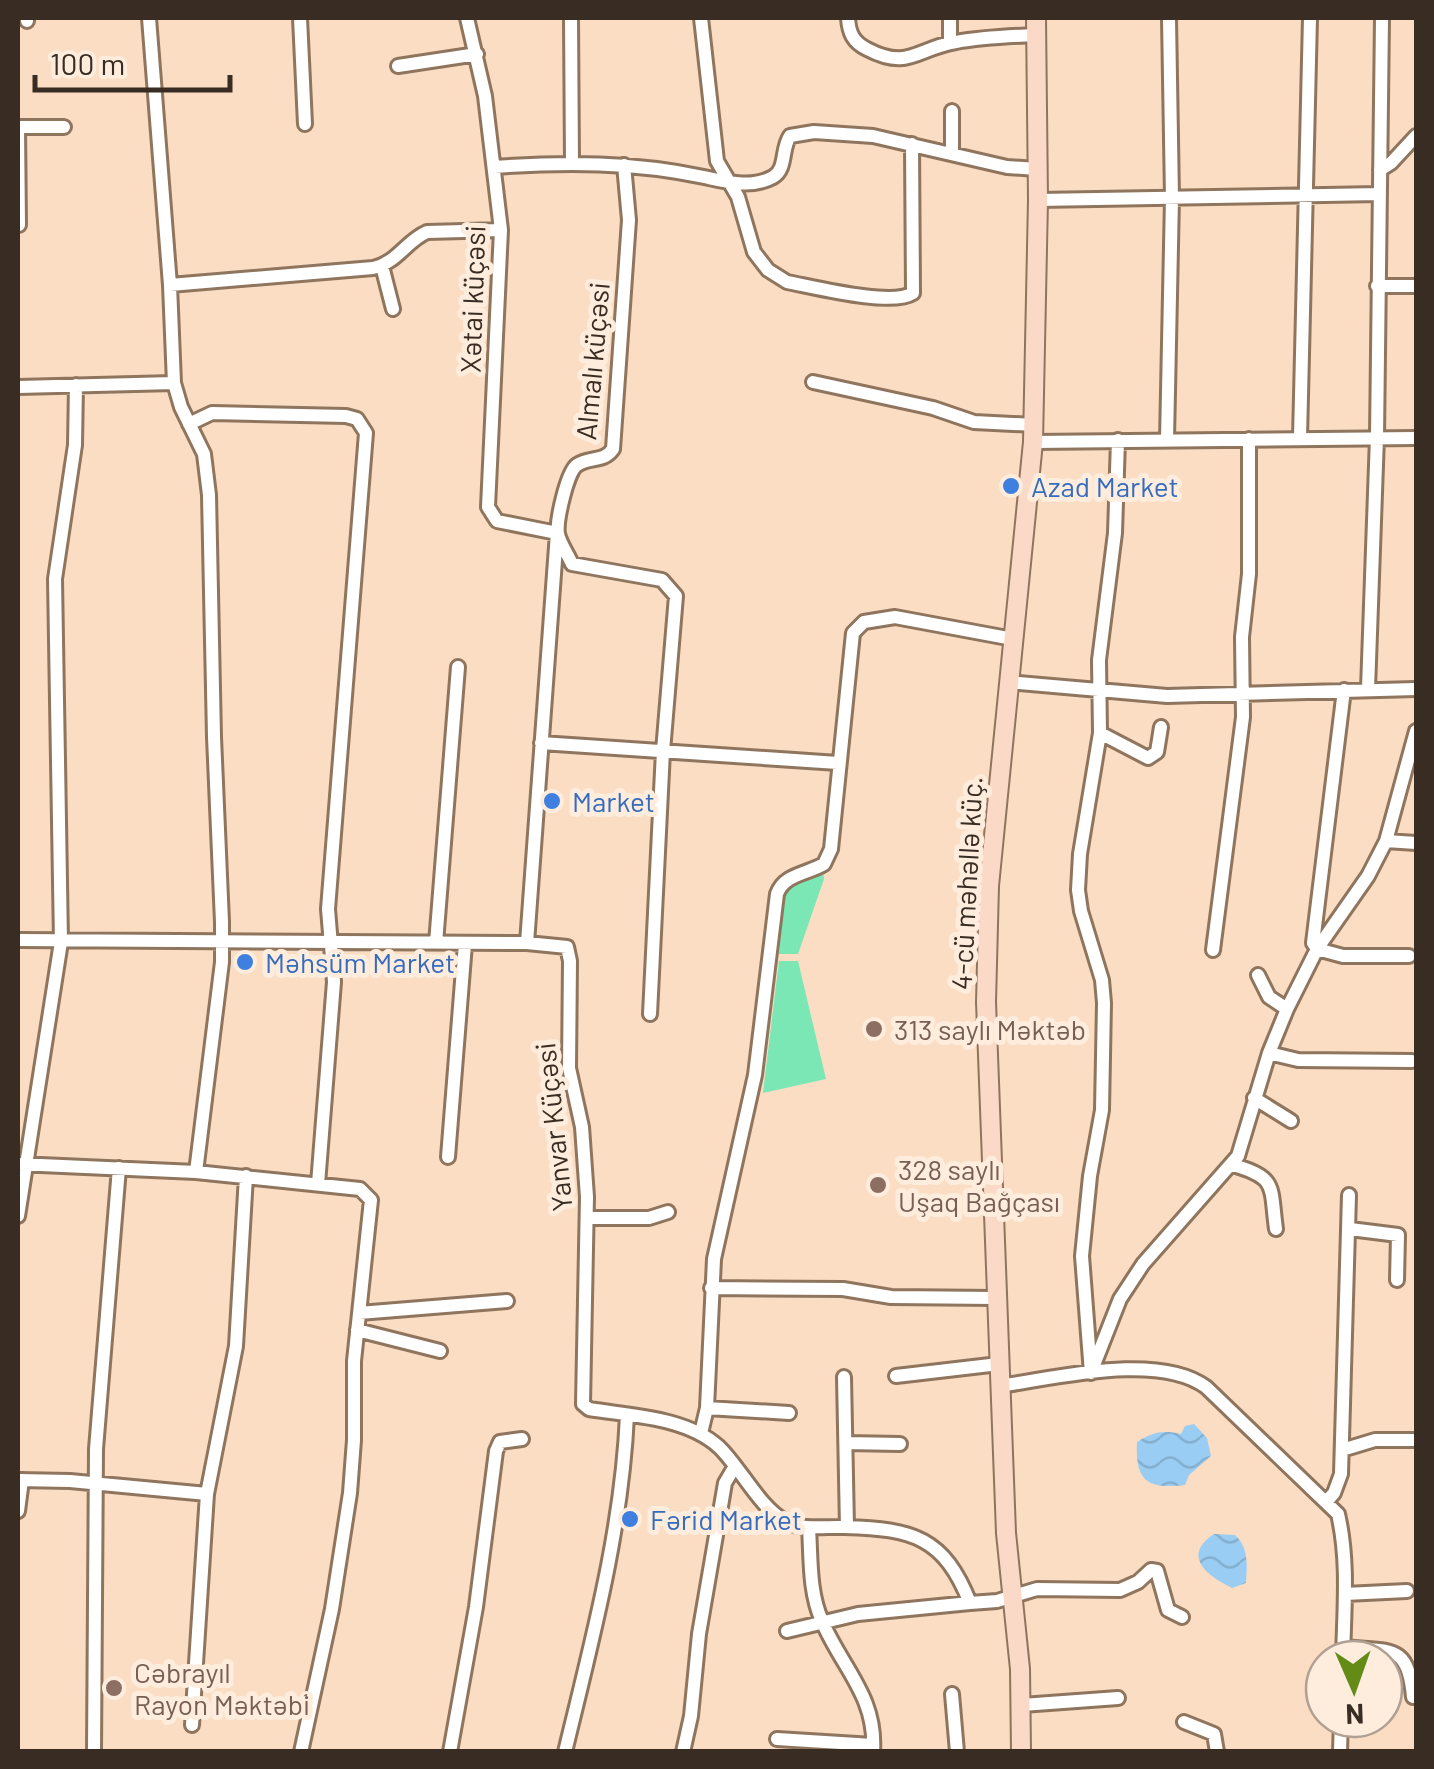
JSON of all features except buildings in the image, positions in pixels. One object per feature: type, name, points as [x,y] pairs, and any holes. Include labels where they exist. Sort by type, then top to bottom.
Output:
[{"type":"street","points":[[149,18],[174,383],[204,454],[209,495],[222,942],[196,1172]]},
{"type":"street","points":[[300,18],[305,124]]},
{"type":"street","name":"Xətai küçəsi","points":[[467,18],[494,167],[500,230],[488,506],[497,521],[557,532]]},
{"type":"street","points":[[571,18],[572,163]]},
{"type":"street","points":[[701,18],[714,146],[722,173],[738,197],[749,244],[778,278],[889,298],[906,297],[915,288],[912,144]]},
{"type":"street","points":[[848,18],[857,44],[884,58],[909,59],[950,42],[1036,26]]},
{"type":"street","points":[[950,18],[950,42]]},
{"type":"street","points":[[1168,440],[1170,18]]},
{"type":"street","points":[[1300,438],[1310,18]]},
{"type":"street","points":[[1368,688],[1377,437],[1382,18]]},
{"type":"street","name":"4-cü məhəllə küç.","points":[[1022,1752],[999,1386],[986,1002],[989,886],[1034,433],[1036,26]]},
{"type":"street","points":[[398,66],[476,54]]},
{"type":"street","points":[[952,111],[952,152]]},
{"type":"street","points":[[19,226],[18,127],[64,126]]},
{"type":"street","points":[[494,167],[624,165],[753,184],[776,176],[781,170],[785,143],[798,133],[845,133],[952,152],[1019,169],[1037,169]]},
{"type":"street","points":[[1380,170],[1416,136]]},
{"type":"street","name":"Almalı küçəsi","points":[[557,532],[568,474],[584,460],[601,459],[612,450],[629,220],[624,165]]},
{"type":"street","points":[[1038,200],[1379,194]]},
{"type":"street","points":[[170,285],[382,266],[427,232],[500,230]]},
{"type":"street","points":[[382,266],[393,308]]},
{"type":"street","points":[[1377,286],[1416,286]]},
{"type":"street","points":[[813,382],[1034,433],[1118,440],[1416,438]]},
{"type":"street","points":[[18,386],[174,383]]},
{"type":"street","points":[[18,1216],[21,1164],[62,942],[55,579],[74,444],[76,385]]},
{"type":"street","points":[[189,424],[212,413],[346,416],[363,424],[366,433],[328,909],[334,982],[318,1184]]},
{"type":"street","points":[[1214,950],[1244,694],[1242,637],[1249,574],[1249,439]]},
{"type":"street","points":[[1091,1373],[1082,1256],[1102,1110],[1104,1004],[1102,980],[1078,890],[1100,732],[1099,660],[1115,533],[1118,440]]},
{"type":"street","points":[[527,943],[557,532]]},
{"type":"street","points":[[557,532],[572,564],[662,580],[676,596],[663,751],[650,1014]]},
{"type":"street","points":[[970,1603],[948,1560],[929,1542],[905,1534],[847,1527],[809,1528],[778,1516],[720,1448],[701,1433],[707,1408],[714,1260],[762,1032],[776,894],[788,879],[824,864],[830,848],[853,633],[856,627],[895,616],[1013,639]]},
{"type":"street","points":[[436,944],[458,667]]},
{"type":"street","points":[[1008,682],[1168,696],[1416,688]]},
{"type":"street","points":[[1317,949],[1313,934],[1344,690]]},
{"type":"street","points":[[1100,732],[1148,758],[1156,752],[1161,727]]},
{"type":"street","points":[[1091,1373],[1114,1312],[1144,1264],[1175,1225],[1233,1165],[1243,1144],[1269,1052],[1288,1009],[1317,949],[1368,876],[1386,841],[1416,731]]},
{"type":"street","points":[[541,744],[838,762]]},
{"type":"street","points":[[1386,841],[1416,844]]},
{"type":"street","name":"Yanvar Küçəsi","points":[[18,940],[527,943],[567,947],[569,1068],[582,1128],[587,1218],[582,1398],[589,1408],[701,1433]]},
{"type":"street","points":[[448,1158],[465,944]]},
{"type":"street","points":[[1317,949],[1343,956],[1408,956]]},
{"type":"street","points":[[1258,975],[1269,997],[1288,1009]]},
{"type":"street","points":[[1269,1052],[1298,1060],[1412,1061]]},
{"type":"street","points":[[1254,1098],[1292,1121]]},
{"type":"street","points":[[21,1164],[246,1176],[360,1189],[372,1200],[357,1330],[350,1493],[332,1609],[301,1752]]},
{"type":"street","points":[[1233,1165],[1261,1173],[1268,1180],[1276,1229]]},
{"type":"street","points":[[94,1752],[94,1484],[119,1168]]},
{"type":"street","points":[[192,1725],[207,1494],[236,1346],[246,1176]]},
{"type":"street","points":[[1326,1500],[1338,1485],[1342,1450],[1349,1195]]},
{"type":"street","points":[[587,1218],[649,1218],[668,1212]]},
{"type":"street","points":[[1350,1229],[1398,1235],[1397,1280]]},
{"type":"street","points":[[711,1288],[995,1298]]},
{"type":"street","points":[[359,1313],[507,1301]]},
{"type":"street","points":[[357,1330],[440,1351]]},
{"type":"street","points":[[896,1376],[998,1364]]},
{"type":"street","points":[[999,1386],[1091,1373],[1158,1370],[1191,1376],[1338,1514],[1344,1538],[1343,1639]]},
{"type":"street","points":[[844,1377],[847,1527]]},
{"type":"street","points":[[707,1408],[788,1412]]},
{"type":"street","points":[[565,1752],[613,1549],[624,1473],[627,1415]]},
{"type":"street","points":[[450,1752],[476,1607],[496,1451],[500,1442],[522,1439]]},
{"type":"street","points":[[1342,1450],[1375,1440],[1416,1440]]},
{"type":"street","points":[[846,1443],[900,1444]]},
{"type":"street","points":[[683,1752],[691,1716],[698,1634],[725,1482],[735,1466]]},
{"type":"street","points":[[18,1511],[20,1480],[207,1494]]},
{"type":"street","points":[[777,1739],[873,1748],[873,1720],[868,1704],[822,1623],[813,1594],[809,1528]]},
{"type":"street","points":[[787,1631],[858,1614],[996,1600],[1037,1590],[1120,1590],[1138,1582],[1151,1570],[1161,1578],[1168,1610],[1182,1617]]},
{"type":"street","points":[[1345,1594],[1407,1590]]},
{"type":"street","points":[[1404,1660],[1409,1667],[1413,1697]]},
{"type":"street","points":[[952,1694],[957,1752]]},
{"type":"street","points":[[1022,1705],[1118,1698]]},
{"type":"street","points":[[1184,1722],[1214,1734],[1217,1752]]},
{"type":"green space","points":[[823,872],[798,954],[779,954],[785,888]]},
{"type":"green space","points":[[779,961],[798,961],[826,1079],[763,1093]]},
{"type":"water","points":[[1194,1424],[1207,1438],[1211,1456],[1189,1475],[1185,1485],[1162,1486],[1146,1480],[1138,1466],[1137,1442],[1158,1433],[1181,1434],[1185,1426]]},
{"type":"water","points":[[1214,1534],[1235,1535],[1240,1540],[1246,1557],[1246,1583],[1232,1588],[1201,1565],[1199,1550]]},
{"type":"place","name":"Azad Market","points":[[1011,486]]},
{"type":"place","name":"Market","points":[[552,801]]},
{"type":"place","name":"Məhsüm Market","points":[[245,962]]},
{"type":"place","name":"313 saylı Məktəb","points":[[874,1029]]},
{"type":"place","name":"328 saylı Uşaq Bağçası","points":[[878,1185]]},
{"type":"place","name":"Fərid Market","points":[[630,1519]]},
{"type":"place","name":"Cəbrayıl Rayon Məktəbi","points":[[114,1688]]}]
